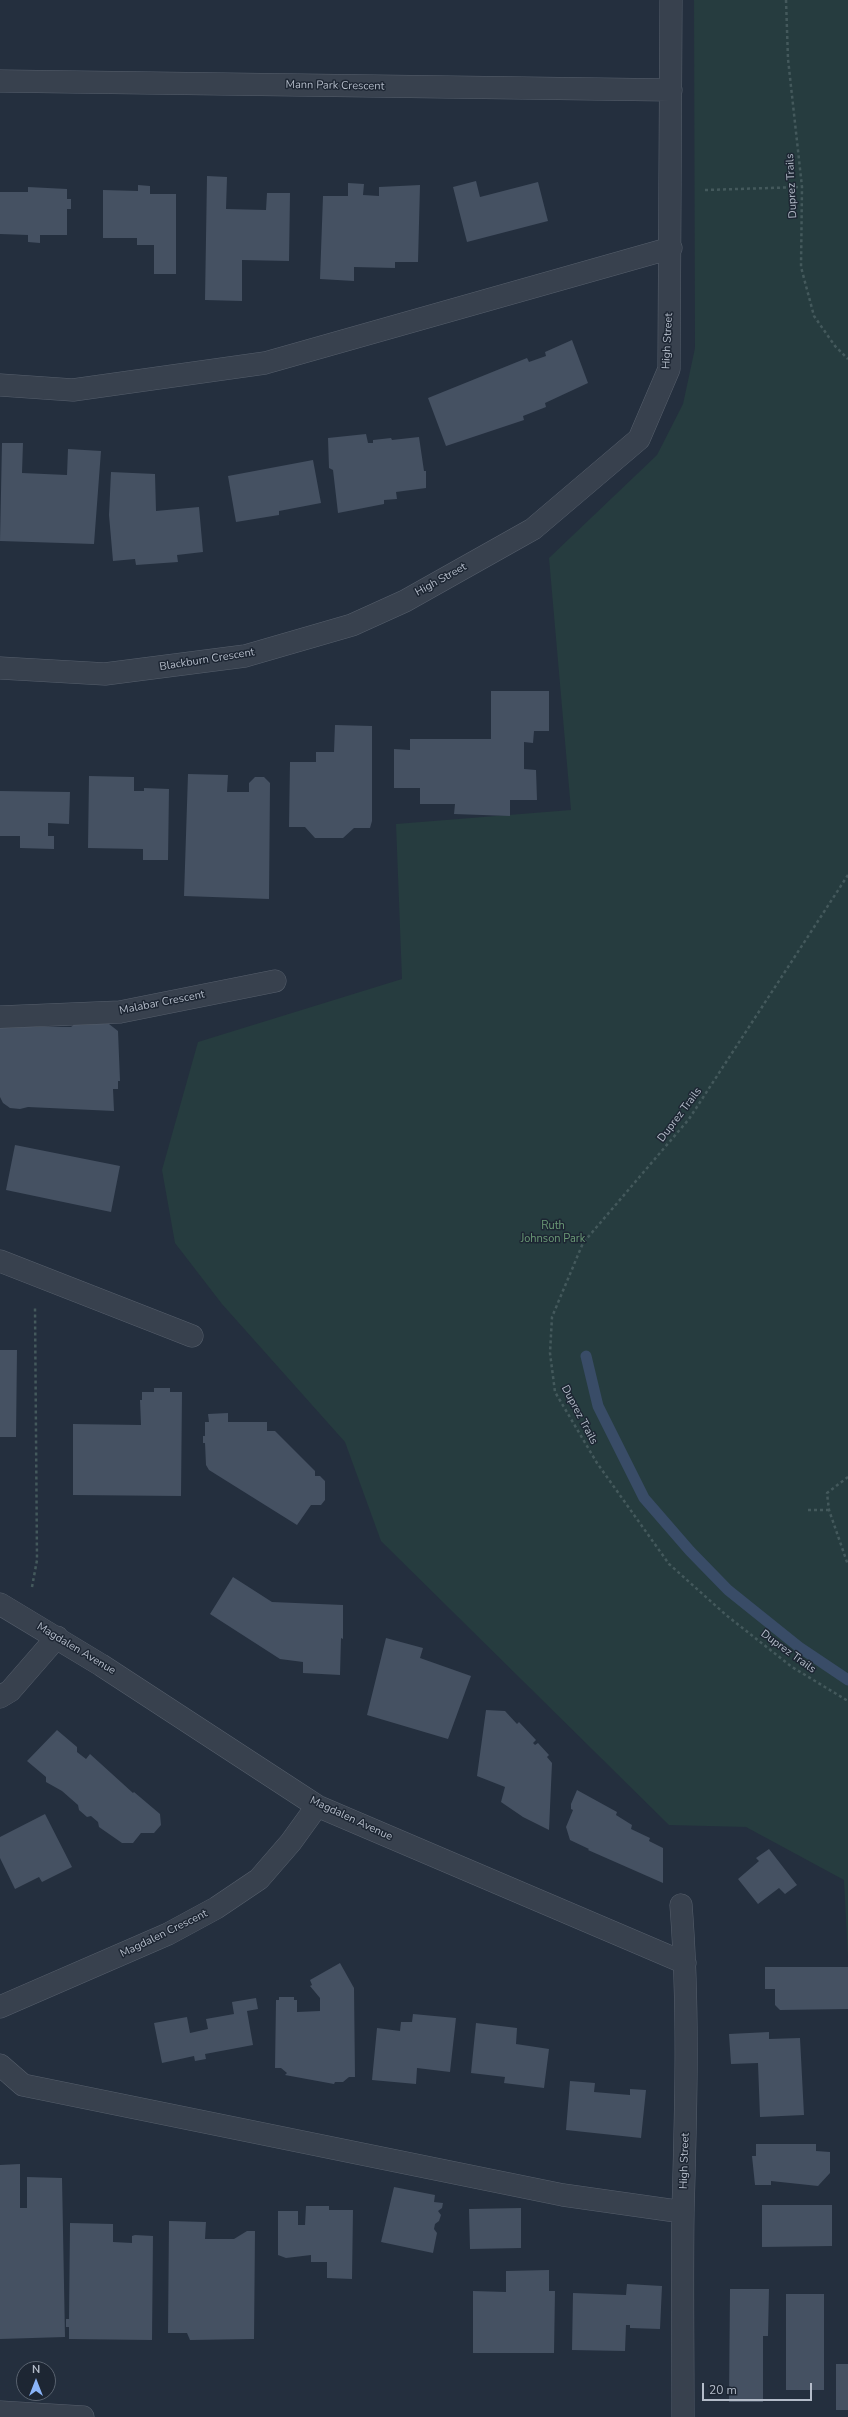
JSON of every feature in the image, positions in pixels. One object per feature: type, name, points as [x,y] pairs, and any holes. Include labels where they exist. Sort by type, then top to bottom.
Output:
[{"type":"street","name":"High Street","points":[[405,600],[533,529],[639,439],[669,369],[671,0]]},
{"type":"street","name":"Mann Park Crescent","points":[[0,81],[671,90]]},
{"type":"street","points":[[0,385],[73,390],[265,363],[670,248]]},
{"type":"street","name":"Blackburn Crescent","points":[[0,668],[105,674],[245,656],[352,625],[405,600]]},
{"type":"street","name":"Malabar Crescent","points":[[0,1017],[120,1012],[275,981]]},
{"type":"street","points":[[0,1261],[35,1276],[192,1336]]},
{"type":"street","name":"Magdalen Avenue","points":[[0,1604],[56,1637],[317,1806],[685,1963]]},
{"type":"street","points":[[0,1697],[10,1691],[56,1637]]},
{"type":"street","name":"Magdalen Crescent","points":[[0,2008],[168,1934],[216,1908],[258,1878],[291,1842],[317,1806]]},
{"type":"street","name":"High Street","points":[[680,1905],[685,1963],[687,2080],[683,2212],[683,2417]]},
{"type":"street","points":[[0,2065],[23,2085],[563,2195],[683,2212]]},
{"type":"street","points":[[0,2412],[83,2417]]},
{"type":"path","name":"Duprez Trails","points":[[786,0],[788,59],[802,187],[801,266],[814,316],[835,346],[848,359]]},
{"type":"path","points":[[705,190],[802,187]]},
{"type":"path","name":"Duprez Trails","points":[[848,875],[689,1119],[583,1244],[552,1317],[550,1353],[556,1392],[597,1463],[669,1564],[726,1615],[792,1667],[848,1702]]},
{"type":"path","points":[[29,1593],[34,1584],[37,1560],[35,1276]]},
{"type":"path","points":[[848,1477],[827,1493],[829,1510],[848,1564]]},
{"type":"path","points":[[808,1510],[829,1510]]},
{"type":"green space","name":"Ruth Johnson Park","points":[[694,0],[848,0],[848,1958],[844,1880],[746,1827],[669,1825],[381,1541],[345,1442],[222,1304],[175,1243],[162,1170],[198,1042],[402,979],[396,824],[571,810],[549,558],[657,455],[683,404],[695,348]]},
{"type":"building","points":[[207,176],[227,177],[226,209],[266,210],[267,193],[290,193],[289,261],[242,260],[242,301],[205,300]]},
{"type":"building","points":[[476,181],[480,197],[538,182],[548,221],[467,242],[453,187]]},
{"type":"building","points":[[348,183],[364,184],[363,195],[379,196],[379,187],[420,185],[418,262],[395,262],[395,268],[354,267],[354,281],[320,279],[323,196],[348,196]]},
{"type":"building","points":[[138,185],[150,186],[150,194],[176,194],[176,274],[154,274],[154,245],[137,245],[137,238],[103,238],[103,190],[138,191]]},
{"type":"building","points":[[28,187],[67,189],[67,199],[71,199],[71,209],[67,209],[67,235],[40,235],[40,243],[28,242],[28,235],[0,234],[0,192],[28,192]]},
{"type":"building","points":[[572,340],[588,383],[545,403],[546,407],[523,416],[524,420],[446,446],[428,398],[527,358],[529,362],[546,356],[545,352]]},
{"type":"building","points":[[366,434],[368,443],[373,443],[373,440],[391,438],[392,440],[419,437],[424,471],[426,471],[426,488],[396,492],[397,499],[384,500],[384,504],[338,513],[333,470],[329,468],[328,438]]},
{"type":"building","points":[[2,443],[23,443],[22,473],[67,475],[68,449],[101,451],[94,544],[0,541]]},
{"type":"building","points":[[313,460],[321,503],[279,511],[279,515],[236,522],[228,476]]},
{"type":"building","points":[[111,472],[155,474],[156,511],[199,507],[203,552],[177,555],[178,562],[136,565],[135,559],[113,561],[109,515]]},
{"type":"building","points":[[491,691],[549,691],[549,731],[534,731],[533,743],[524,742],[524,769],[536,770],[537,800],[510,800],[510,816],[454,814],[455,804],[420,804],[420,788],[394,788],[394,749],[410,750],[410,739],[491,739]]},
{"type":"building","points":[[335,725],[372,726],[372,821],[370,828],[354,828],[343,838],[315,838],[305,827],[289,827],[290,762],[316,762],[316,752],[334,752]]},
{"type":"building","points":[[188,774],[228,775],[227,792],[249,792],[249,783],[255,777],[264,777],[270,783],[269,899],[184,896]]},
{"type":"building","points":[[89,776],[134,777],[134,791],[144,791],[144,788],[169,789],[168,860],[143,860],[143,849],[88,848]]},
{"type":"building","points":[[0,791],[70,792],[69,824],[48,823],[48,836],[54,836],[54,849],[20,848],[20,836],[0,836]]},
{"type":"building","points":[[76,1023],[109,1024],[118,1031],[120,1081],[118,1081],[118,1089],[113,1089],[114,1111],[28,1107],[20,1109],[10,1108],[3,1103],[0,1097],[0,1026],[71,1027]]},
{"type":"building","points":[[15,1145],[120,1166],[111,1212],[6,1190]]},
{"type":"building","points":[[0,1350],[17,1350],[16,1437],[0,1437]]},
{"type":"building","points":[[154,1388],[170,1388],[170,1392],[182,1392],[181,1496],[73,1495],[73,1424],[141,1425],[140,1400],[142,1400],[142,1392],[154,1392]]},
{"type":"building","points":[[228,1413],[228,1422],[267,1422],[267,1431],[275,1431],[315,1471],[315,1476],[320,1476],[325,1481],[325,1500],[321,1505],[311,1505],[297,1525],[209,1470],[206,1465],[205,1443],[203,1443],[203,1436],[205,1436],[205,1422],[209,1422],[208,1414]]},
{"type":"building","points":[[233,1577],[272,1602],[343,1605],[343,1639],[341,1638],[340,1675],[303,1673],[303,1662],[280,1659],[210,1614]]},
{"type":"building","points":[[386,1638],[423,1648],[420,1658],[471,1676],[448,1739],[367,1715]]},
{"type":"building","points":[[486,1710],[505,1711],[517,1724],[519,1722],[536,1740],[533,1743],[535,1745],[538,1743],[549,1755],[547,1757],[552,1763],[549,1830],[523,1817],[501,1802],[505,1787],[477,1776]]},
{"type":"building","points":[[57,1730],[77,1747],[77,1752],[86,1759],[90,1754],[133,1793],[134,1792],[160,1814],[161,1825],[154,1833],[141,1833],[133,1843],[122,1843],[99,1827],[98,1822],[91,1816],[87,1817],[79,1810],[78,1805],[62,1791],[46,1782],[46,1777],[27,1761]]},
{"type":"building","points":[[577,1790],[617,1812],[616,1815],[632,1825],[631,1829],[650,1838],[649,1841],[663,1848],[663,1883],[588,1850],[589,1849],[570,1840],[566,1827],[573,1810],[571,1809],[571,1804]]},
{"type":"building","points":[[45,1814],[72,1867],[42,1882],[39,1877],[15,1889],[0,1858],[0,1837]]},
{"type":"building","points":[[769,1849],[797,1885],[785,1894],[779,1888],[758,1904],[738,1879],[759,1861],[756,1858]]},
{"type":"building","points":[[340,1963],[354,1988],[355,2077],[349,2077],[343,2082],[335,2082],[334,2084],[285,2075],[287,2073],[281,2068],[275,2068],[276,2000],[279,2000],[279,1997],[294,1997],[294,2000],[297,2000],[297,2012],[320,2011],[320,1998],[310,1986],[312,1985],[310,1980]]},
{"type":"building","points":[[765,1967],[848,1967],[848,2009],[780,2010],[775,2005],[775,1989],[765,1989]]},
{"type":"building","points":[[256,1998],[258,2009],[247,2011],[253,2045],[205,2054],[206,2059],[195,2061],[194,2056],[162,2063],[154,2023],[187,2017],[190,2033],[208,2029],[206,2019],[234,2014],[232,2002]]},
{"type":"building","points":[[413,2014],[456,2018],[450,2072],[417,2068],[416,2084],[372,2080],[377,2028],[400,2031],[401,2022],[412,2022]]},
{"type":"building","points":[[476,2023],[517,2028],[516,2044],[549,2049],[544,2088],[504,2083],[505,2077],[471,2073]]},
{"type":"building","points":[[769,2032],[769,2039],[800,2038],[804,2115],[760,2117],[758,2063],[731,2064],[729,2034]]},
{"type":"building","points":[[570,2081],[595,2083],[594,2092],[630,2095],[630,2089],[646,2090],[641,2138],[566,2130]]},
{"type":"building","points":[[756,2144],[816,2144],[816,2151],[830,2152],[830,2173],[818,2186],[771,2181],[771,2185],[755,2185],[752,2156],[756,2156]]},
{"type":"building","points":[[20,2164],[20,2208],[27,2208],[27,2177],[62,2178],[65,2337],[0,2339],[0,2165]]},
{"type":"building","points":[[394,2187],[435,2195],[434,2202],[443,2203],[442,2208],[438,2211],[441,2215],[439,2221],[435,2224],[434,2229],[437,2233],[433,2253],[381,2242]]},
{"type":"building","points":[[762,2205],[832,2205],[832,2246],[762,2247]]},
{"type":"building","points":[[306,2206],[329,2206],[329,2210],[353,2210],[352,2279],[327,2278],[327,2262],[311,2262],[311,2255],[286,2258],[278,2255],[278,2211],[298,2211],[298,2225],[305,2225]]},
{"type":"building","points":[[521,2208],[521,2248],[470,2249],[469,2209]]},
{"type":"building","points":[[169,2221],[206,2222],[205,2239],[234,2239],[247,2231],[255,2231],[254,2339],[190,2340],[187,2333],[168,2333]]},
{"type":"building","points":[[70,2223],[113,2224],[113,2242],[132,2243],[132,2236],[135,2235],[153,2236],[152,2340],[69,2339],[69,2327],[66,2327],[66,2319],[69,2319]]},
{"type":"building","points":[[549,2270],[549,2291],[555,2291],[554,2353],[473,2353],[473,2291],[506,2292],[506,2271]]},
{"type":"building","points":[[627,2284],[662,2286],[660,2329],[630,2328],[630,2325],[626,2325],[625,2351],[572,2350],[573,2293],[626,2295]]},
{"type":"building","points":[[730,2289],[769,2289],[768,2336],[763,2336],[763,2402],[729,2402]]},
{"type":"building","points":[[786,2294],[824,2294],[824,2390],[786,2390]]},
{"type":"building","points":[[836,2364],[848,2364],[848,2410],[836,2410]]},
{"type":"waterway","points":[[586,1356],[598,1406],[644,1498],[690,1551],[728,1590],[799,1647],[848,1680]]}]
